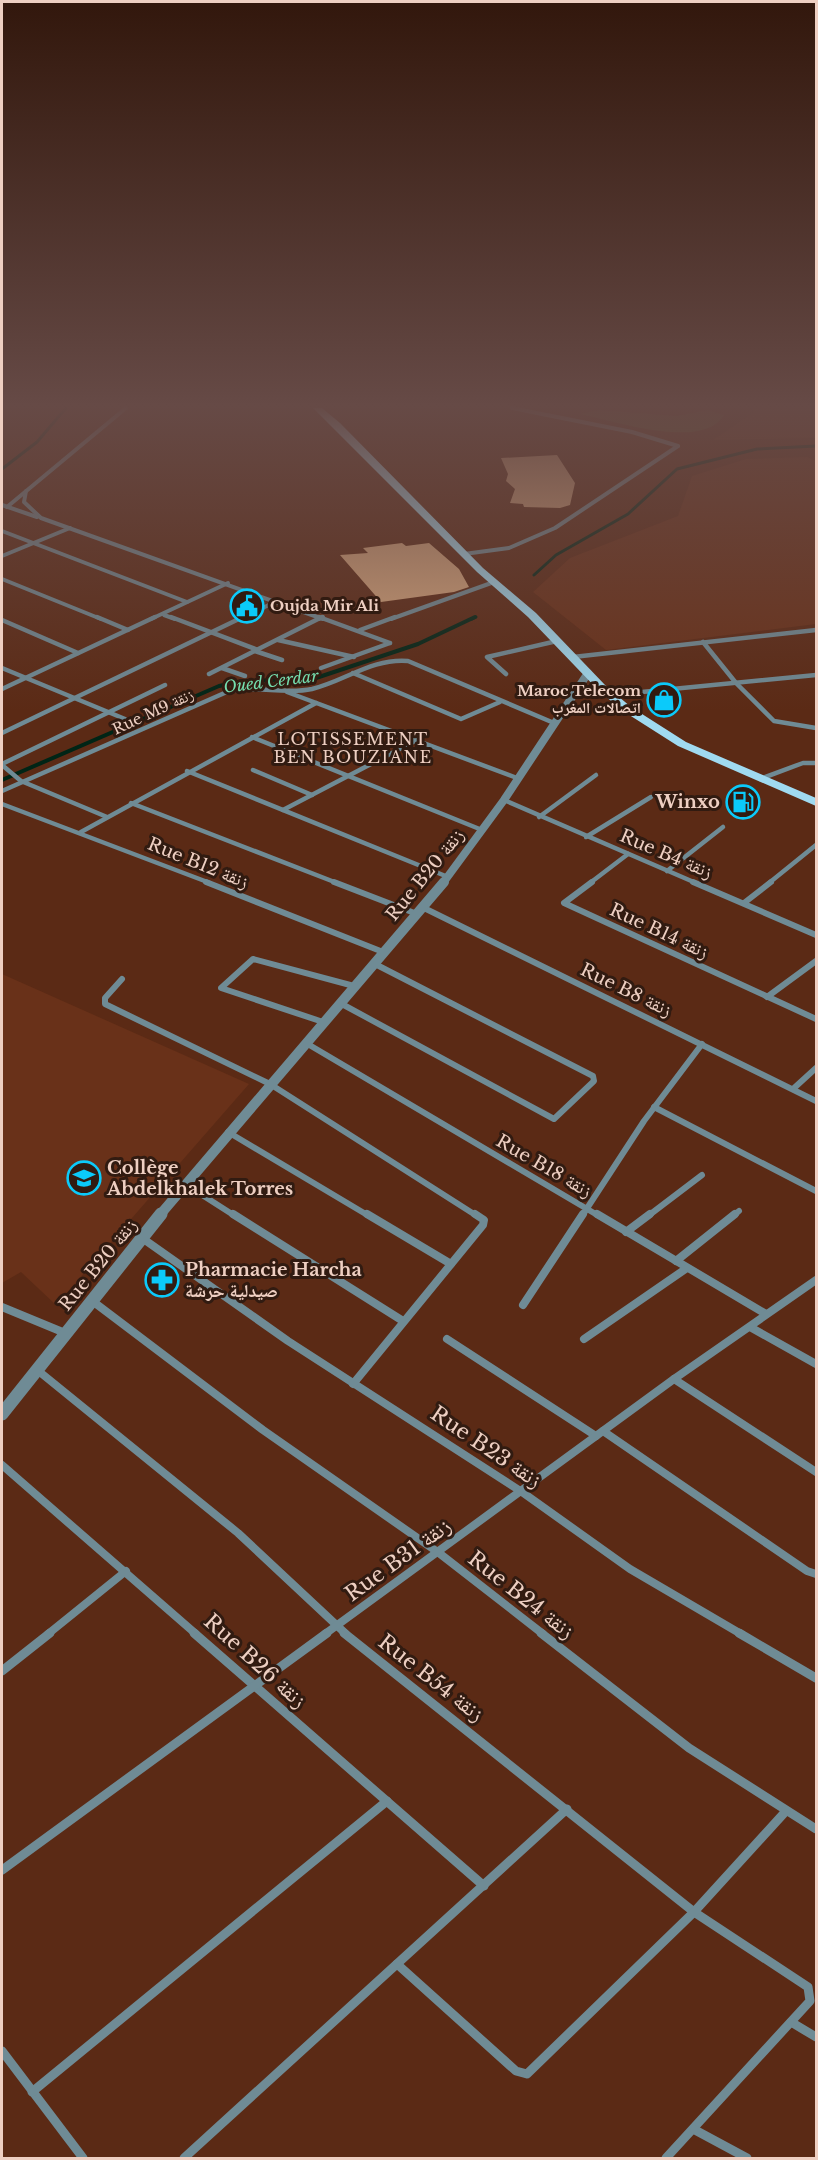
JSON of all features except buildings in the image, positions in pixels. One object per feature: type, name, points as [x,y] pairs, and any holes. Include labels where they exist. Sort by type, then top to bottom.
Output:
[{"type":"main road","points":[[420,509],[611,695],[663,734],[816,802]]},
{"type":"street","points":[[13,509],[228,583],[390,643],[321,668]]},
{"type":"street","points":[[31,509],[41,518]]},
{"type":"street","points":[[464,554],[509,548],[555,528],[584,509]]},
{"type":"street","points":[[2,555],[70,528]]},
{"type":"street","points":[[2,531],[187,602]]},
{"type":"street","points":[[2,579],[128,630]]},
{"type":"street","points":[[2,689],[228,583]]},
{"type":"street","points":[[360,630],[498,586]]},
{"type":"street","points":[[2,733],[277,601]]},
{"type":"street","points":[[164,615],[282,660]]},
{"type":"street","points":[[209,674],[323,617]]},
{"type":"street","points":[[2,620],[78,653]]},
{"type":"street","points":[[573,657],[816,630]]},
{"type":"street","points":[[278,639],[354,657]]},
{"type":"street","points":[[506,674],[487,657],[557,641]]},
{"type":"street","points":[[704,642],[736,683],[774,721],[816,728]]},
{"type":"street","name":"Rue M9 زنقة","points":[[2,791],[20,780],[102,749],[229,691],[247,686],[281,689],[313,688],[353,673],[403,660],[555,723]]},
{"type":"street","points":[[2,668],[125,719]]},
{"type":"street","points":[[222,668],[244,676]]},
{"type":"street","points":[[353,673],[461,718],[500,702]]},
{"type":"street","name":"Rue B20 زنقة","points":[[2,1414],[91,1299],[228,1132],[448,877],[504,800],[588,673]]},
{"type":"street","points":[[611,695],[816,675]]},
{"type":"street","points":[[107,817],[20,780],[2,765],[165,685]]},
{"type":"street","points":[[281,689],[517,778]]},
{"type":"street","points":[[81,832],[187,771],[316,703]]},
{"type":"street","points":[[252,737],[482,830]]},
{"type":"street","points":[[283,810],[415,741]]},
{"type":"street","points":[[760,779],[803,763],[816,763]]},
{"type":"street","points":[[253,770],[312,795]]},
{"type":"street","points":[[187,771],[448,877]]},
{"type":"street","points":[[539,817],[596,776]]},
{"type":"street","points":[[586,837],[651,797]]},
{"type":"street","name":"Rue B4 زنقة","points":[[504,800],[816,935]]},
{"type":"street","name":"Rue B8 زنقة","points":[[131,803],[420,911],[702,1044],[816,1101]]},
{"type":"street","name":"Rue B12 زنقة","points":[[2,804],[81,832],[383,952]]},
{"type":"street","points":[[667,871],[723,827]]},
{"type":"street","points":[[744,903],[816,845]]},
{"type":"street","name":"Rue B14 زنقة","points":[[628,854],[564,903],[816,1019]]},
{"type":"street","points":[[323,1022],[224,992],[222,986],[253,959],[354,986]]},
{"type":"street","points":[[767,997],[816,960]]},
{"type":"street","points":[[339,1003],[554,1119],[594,1081],[593,1076],[375,964]]},
{"type":"street","points":[[122,979],[105,998],[105,1004],[270,1084],[481,1218],[483,1225],[353,1384]]},
{"type":"street","name":"Rue B18 زنقة","points":[[306,1043],[766,1314]]},
{"type":"street","points":[[523,1305],[654,1107],[702,1044]]},
{"type":"street","points":[[793,1089],[816,1068]]},
{"type":"street","points":[[654,1107],[816,1191]]},
{"type":"street","points":[[228,1132],[451,1264]]},
{"type":"street","points":[[626,1232],[702,1175]]},
{"type":"street","points":[[185,1184],[403,1321]]},
{"type":"street","points":[[676,1261],[739,1211]]},
{"type":"street","name":"Rue B23 زنقة","points":[[142,1238],[353,1384],[522,1492],[630,1569],[816,1678]]},
{"type":"street","points":[[584,1339],[687,1268]]},
{"type":"street","name":"Rue B31 زنقة","points":[[2,1870],[253,1685],[439,1553],[674,1379],[816,1280]]},
{"type":"street","name":"Rue B24 زنقة","points":[[91,1299],[263,1430],[439,1553],[680,1741],[816,1830]]},
{"type":"street","points":[[2,1307],[64,1333]]},
{"type":"street","points":[[750,1327],[816,1364]]},
{"type":"street","points":[[447,1339],[600,1433],[807,1571],[816,1574]]},
{"type":"street","name":"Rue B54 زنقة","points":[[36,1369],[238,1533],[337,1627],[694,1912],[802,1982],[808,1988],[810,2001],[792,2022]]},
{"type":"street","points":[[674,1379],[816,1472]]},
{"type":"street","name":"Rue B26 زنقة","points":[[2,1465],[126,1571],[483,1886]]},
{"type":"street","points":[[2,1671],[126,1571]]},
{"type":"street","points":[[32,2092],[387,1801]]},
{"type":"street","points":[[184,2158],[567,1809]]},
{"type":"street","points":[[397,1964],[516,2071],[527,2074],[532,2072],[694,1912],[786,1811]]},
{"type":"street","points":[[666,2158],[695,2130],[792,2022],[816,2037]]},
{"type":"street","points":[[2,2051],[83,2158]]},
{"type":"street","points":[[695,2130],[747,2158]]},
{"type":"shaded area","points":[[681,509],[816,509],[816,624],[606,650],[533,592],[570,558],[678,516]]},
{"type":"shaded area","name":"Collège Abdelkhalek Torres","points":[[2,974],[249,1084],[56,1305],[21,1272],[2,1283]]},
{"type":"waterway","name":"Oued Cerdar","points":[[534,575],[556,555],[634,509]]},
{"type":"waterway","name":"Oued Cerdar","points":[[2,780],[219,686],[243,681],[313,679],[418,644],[475,617]]},
{"type":"waterway","name":"Oued Cerdar","points":[[472,619],[476,617]]},
{"type":"place","name":"Oujda Mir Ali","points":[[247,606]]},
{"type":"place","name":"Maroc Telecom اتصالات المغرب","points":[[664,700]]},
{"type":"place","name":"Winxo","points":[[743,802]]},
{"type":"place","name":"Collège Abdelkhalek Torres","points":[[84,1178]]},
{"type":"place","name":"Pharmacie Harcha صيدلية حرشة","points":[[162,1280]]},
{"type":"district","name":"LOTISSEMENT BEN BOUZIANE","points":[[353,748]]}]
